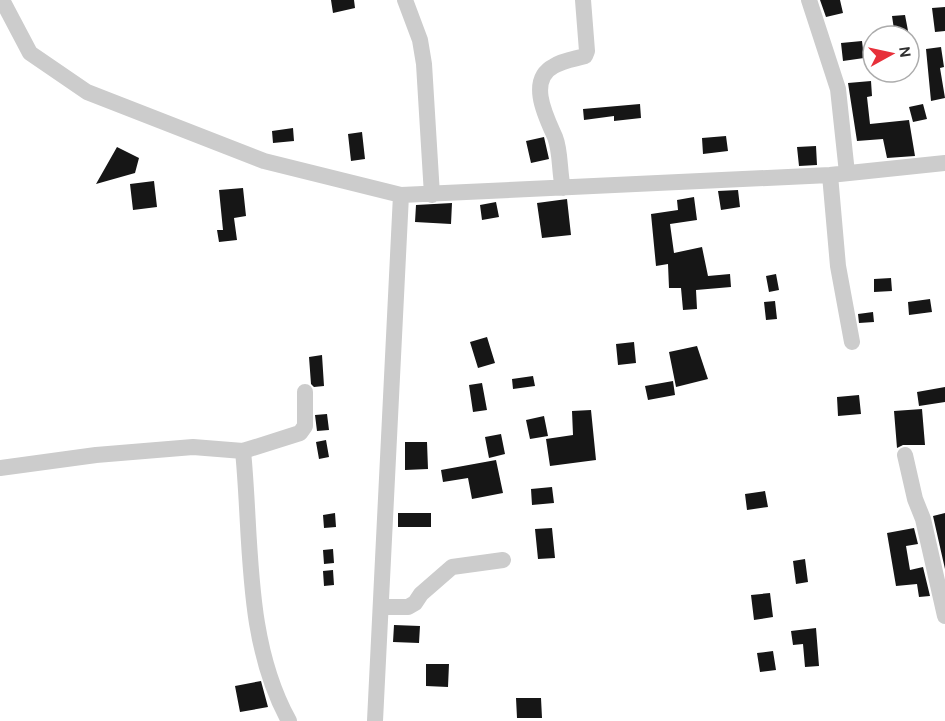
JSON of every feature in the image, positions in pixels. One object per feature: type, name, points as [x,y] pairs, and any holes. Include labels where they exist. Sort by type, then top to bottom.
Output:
[{"type":"street","points":[[2,0],[30,53],[87,92],[264,160],[401,195],[839,174],[945,164]]},
{"type":"street","points":[[405,0],[420,40],[424,64],[432,195]]},
{"type":"street","points":[[563,188],[556,139],[545,114],[540,88],[544,73],[551,67],[585,56],[587,51],[583,0]]},
{"type":"street","points":[[809,0],[838,89],[837,266],[852,342]]},
{"type":"street","points":[[375,721],[401,195]]},
{"type":"street","points":[[0,468],[96,455],[193,447],[243,451],[300,433],[305,426],[305,392]]},
{"type":"street","points":[[243,451],[253,599],[269,672],[289,721]]},
{"type":"street","points":[[905,455],[915,499],[923,519],[945,616]]},
{"type":"street","points":[[381,607],[408,607],[452,567],[502,560]]},
{"type":"building","points":[[331,0],[354,0],[355,8],[333,13]]},
{"type":"building","points":[[820,0],[840,0],[843,13],[826,17]]},
{"type":"building","points":[[945,7],[945,31],[935,32],[932,8]]},
{"type":"building","points":[[905,15],[907,24],[893,24],[892,16]]},
{"type":"building","points":[[861,41],[861,58],[843,61],[841,43]]},
{"type":"building","points":[[941,47],[944,67],[940,68],[945,98],[931,101],[926,49]]},
{"type":"building","points":[[848,83],[871,84],[872,96],[867,97],[870,124],[909,120],[915,156],[887,158],[883,139],[857,141]]},
{"type":"building","points":[[640,104],[641,118],[614,121],[614,116],[584,120],[583,109]]},
{"type":"building","points":[[923,104],[927,119],[913,122],[909,107]]},
{"type":"building","points":[[293,128],[294,141],[273,143],[272,131]]},
{"type":"building","points":[[362,132],[365,159],[351,161],[348,134]]},
{"type":"building","points":[[726,136],[728,151],[703,154],[702,138]]},
{"type":"building","points":[[544,137],[549,159],[531,163],[526,141]]},
{"type":"building","points":[[816,146],[817,165],[799,166],[797,147]]},
{"type":"building","points":[[117,147],[139,158],[135,173],[96,184]]},
{"type":"building","points":[[154,181],[157,207],[133,210],[130,184]]},
{"type":"building","points":[[243,188],[246,216],[234,218],[237,240],[219,242],[217,230],[223,230],[219,190]]},
{"type":"building","points":[[738,190],[740,207],[721,210],[718,191]]},
{"type":"building","points":[[694,197],[697,220],[670,224],[674,253],[702,247],[708,276],[730,274],[731,287],[696,290],[697,309],[683,310],[681,288],[669,288],[668,264],[656,266],[651,214],[678,210],[677,200]]},
{"type":"building","points":[[567,199],[571,235],[542,238],[537,203]]},
{"type":"building","points":[[496,202],[499,217],[482,220],[480,205]]},
{"type":"building","points":[[452,203],[451,224],[415,222],[416,205]]},
{"type":"building","points":[[776,274],[779,290],[769,292],[766,276]]},
{"type":"building","points":[[891,278],[892,291],[874,292],[874,279]]},
{"type":"building","points":[[930,299],[932,312],[909,315],[908,302]]},
{"type":"building","points":[[775,301],[777,319],[766,320],[764,302]]},
{"type":"building","points":[[873,312],[874,322],[859,323],[858,314]]},
{"type":"building","points":[[487,337],[495,363],[478,368],[470,342]]},
{"type":"building","points":[[634,342],[636,363],[618,365],[616,344]]},
{"type":"building","points":[[697,346],[708,379],[676,387],[669,352]]},
{"type":"building","points":[[322,355],[324,386],[314,387],[311,384],[309,357]]},
{"type":"building","points":[[533,376],[535,386],[513,389],[512,379]]},
{"type":"building","points":[[673,381],[675,395],[648,400],[645,386]]},
{"type":"building","points":[[482,383],[487,410],[473,412],[469,385]]},
{"type":"building","points":[[945,387],[945,402],[919,406],[917,392]]},
{"type":"building","points":[[859,395],[861,414],[838,416],[837,397]]},
{"type":"building","points":[[922,409],[925,445],[903,445],[897,448],[894,411]]},
{"type":"building","points":[[591,410],[596,460],[550,466],[546,439],[573,435],[572,411]]},
{"type":"building","points":[[327,414],[329,430],[317,431],[315,415]]},
{"type":"building","points":[[544,416],[548,436],[530,439],[526,420]]},
{"type":"building","points":[[501,434],[505,454],[489,458],[485,437]]},
{"type":"building","points":[[326,440],[329,457],[319,459],[316,442]]},
{"type":"building","points":[[405,442],[427,442],[428,469],[405,470]]},
{"type":"building","points":[[496,460],[503,493],[472,499],[468,478],[443,482],[441,470]]},
{"type":"building","points":[[552,487],[554,503],[532,505],[531,489]]},
{"type":"building","points":[[765,491],[768,507],[747,510],[745,494]]},
{"type":"building","points":[[335,513],[336,527],[324,528],[323,515]]},
{"type":"building","points":[[398,513],[431,513],[431,527],[398,527]]},
{"type":"building","points":[[945,513],[945,569],[933,516]]},
{"type":"building","points":[[552,528],[555,558],[538,559],[535,529]]},
{"type":"building","points":[[914,528],[918,544],[906,546],[910,570],[923,567],[930,596],[919,597],[917,584],[896,586],[887,533]]},
{"type":"building","points":[[333,549],[334,563],[324,564],[323,550]]},
{"type":"building","points":[[805,559],[808,582],[796,584],[793,561]]},
{"type":"building","points":[[333,570],[334,585],[324,586],[323,571]]},
{"type":"building","points":[[770,593],[773,617],[754,620],[751,595]]},
{"type":"building","points":[[394,625],[420,626],[419,643],[393,642]]},
{"type":"building","points":[[816,628],[819,666],[805,667],[803,644],[793,645],[791,631]]},
{"type":"building","points":[[773,651],[776,670],[760,672],[757,653]]},
{"type":"building","points":[[426,664],[449,664],[448,687],[426,686]]},
{"type":"building","points":[[261,681],[268,707],[240,712],[235,686]]},
{"type":"building","points":[[516,698],[541,698],[542,718],[517,718]]}]
